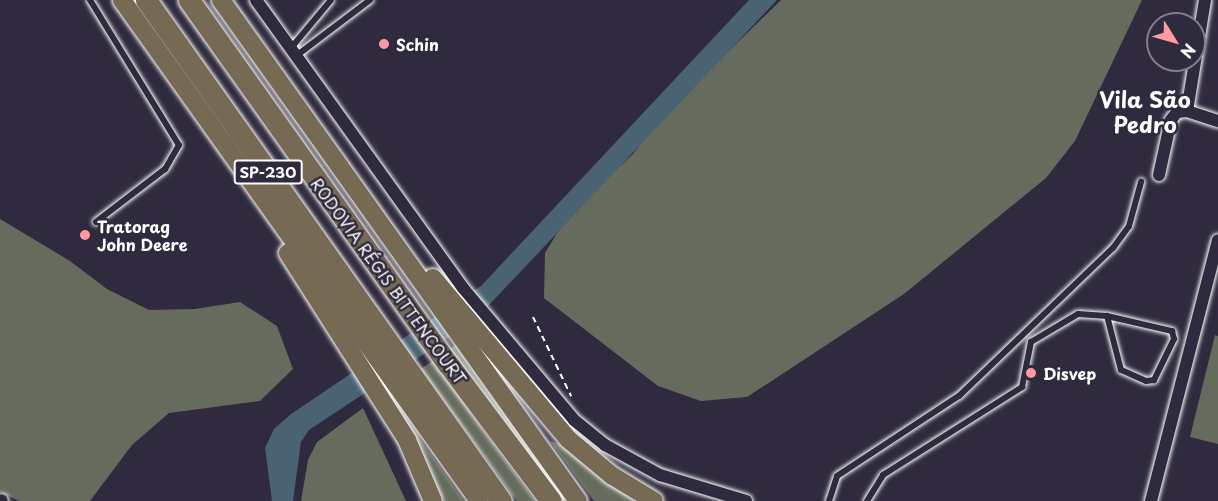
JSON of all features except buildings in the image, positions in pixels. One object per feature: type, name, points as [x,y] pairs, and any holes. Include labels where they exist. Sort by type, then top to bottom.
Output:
[{"type":"highway","name":"RODOVIA RÉGIS BITTENCOURT","points":[[146,0],[382,350],[501,501]]},
{"type":"highway","name":"RODOVIA RÉGIS BITTENCOURT","points":[[189,0],[448,364],[551,501]]},
{"type":"main road","points":[[122,0],[217,135],[382,350]]},
{"type":"main road","points":[[221,0],[315,129],[483,338],[568,439],[611,475],[654,501]]},
{"type":"main road","points":[[217,135],[358,365],[407,440],[433,501]]},
{"type":"main road","points":[[483,338],[578,501]]},
{"type":"main road","points":[[413,392],[479,501]]},
{"type":"street","points":[[256,0],[293,52],[452,298]]},
{"type":"street","points":[[1187,111],[1205,0]]},
{"type":"street","points":[[1159,175],[1171,120],[1177,112],[1187,111],[1218,121]]},
{"type":"street","points":[[1151,501],[1214,272],[1218,240]]},
{"type":"street","points":[[483,338],[605,445],[660,475],[746,501]]},
{"type":"lane","points":[[90,0],[180,145],[165,169],[96,222]]},
{"type":"lane","points":[[293,52],[331,0]]},
{"type":"lane","points":[[293,52],[370,0]]},
{"type":"lane","points":[[829,501],[837,476],[959,396],[1113,248],[1129,226],[1141,182]]},
{"type":"lane","points":[[867,501],[883,475],[1022,387],[1027,378],[1027,348],[1034,339],[1082,313],[1107,316],[1174,333],[1154,380],[1146,381],[1121,370],[1107,316]]},
{"type":"path","points":[[533,317],[567,382],[574,420]]},
{"type":"green space","points":[[781,0],[1142,0],[1075,141],[1046,178],[904,294],[747,397],[701,401],[658,386],[544,298],[545,253],[568,215],[633,154],[661,117]]},
{"type":"green space","points":[[0,219],[70,261],[107,289],[149,310],[195,309],[240,302],[277,326],[293,369],[260,401],[169,413],[132,445],[90,501],[19,501],[0,492]]},
{"type":"green space","points":[[1215,335],[1218,336],[1218,444],[1190,437]]},
{"type":"green space","points":[[458,343],[572,500],[559,501],[449,349]]},
{"type":"green space","points":[[434,360],[535,501],[517,501],[421,369]]},
{"type":"green space","points":[[363,408],[406,501],[301,501],[308,460],[317,442]]},
{"type":"green space","points":[[401,412],[454,487],[464,501],[441,501]]},
{"type":"green space","points":[[550,441],[563,445],[639,501],[594,501]]},
{"type":"water","points":[[749,0],[777,0],[490,304],[448,338],[309,430],[301,442],[293,501],[272,501],[265,448],[274,429],[291,414],[481,286]]},
{"type":"place","name":"Schin","points":[[384,44]]},
{"type":"place","name":"Tratorag John Deere","points":[[85,235]]},
{"type":"place","name":"Disvep","points":[[1031,373]]},
{"type":"district","name":"Vila São Pedro","points":[[1145,110]]}]
